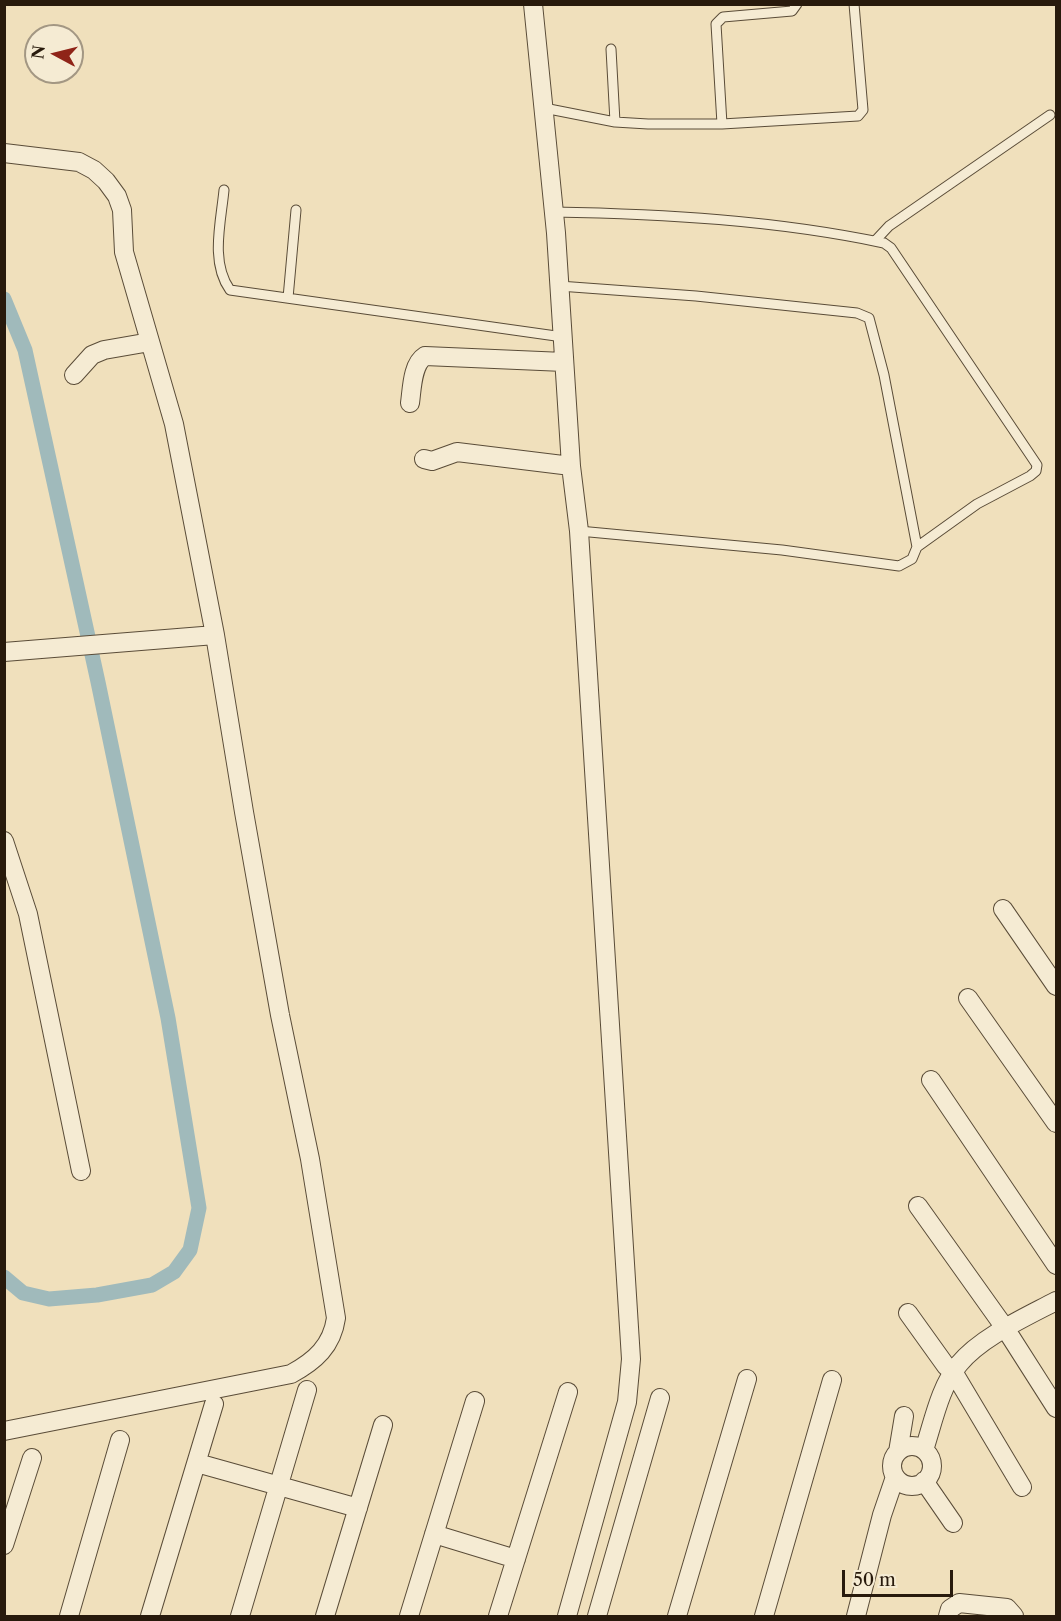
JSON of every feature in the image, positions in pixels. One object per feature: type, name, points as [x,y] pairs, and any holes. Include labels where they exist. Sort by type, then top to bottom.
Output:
[{"type":"street","points":[[533,4],[553,212],[571,466],[579,531],[631,1359],[627,1402],[567,1617]]},
{"type":"street","points":[[4,153],[79,162],[94,170],[106,181],[117,196],[122,210],[124,252],[174,424],[215,635],[280,1015],[336,1300],[335,1330],[319,1355],[291,1374],[4,1431]]},
{"type":"street","points":[[74,375],[92,355],[98,352],[150,342]]},
{"type":"street","points":[[410,403],[415,372],[420,359],[425,356],[564,362]]},
{"type":"street","points":[[424,459],[432,461],[457,452],[571,466]]},
{"type":"street","points":[[4,652],[116,645],[215,635]]},
{"type":"street","points":[[4,841],[28,914],[81,1171]]},
{"type":"street","points":[[1003,909],[1056,986]]},
{"type":"street","points":[[968,998],[1056,1124]]},
{"type":"street","points":[[931,1080],[1056,1264]]},
{"type":"street","points":[[918,1206],[1005,1328],[1056,1408]]},
{"type":"street","points":[[924,1450],[958,1364],[1005,1328],[1056,1301]]},
{"type":"street","points":[[908,1312],[946,1366],[954,1373],[1022,1487]]},
{"type":"street","points":[[677,1617],[747,1379]]},
{"type":"street","points":[[764,1617],[832,1380]]},
{"type":"street","points":[[240,1617],[307,1390]]},
{"type":"street","points":[[498,1617],[568,1392]]},
{"type":"street","points":[[602,1612],[660,1398]]},
{"type":"street","points":[[409,1617],[475,1401]]},
{"type":"street","points":[[150,1617],[214,1404]]},
{"type":"street","points":[[898,1452],[912,1446],[924,1450],[929,1455],[932,1467],[924,1481],[912,1486],[900,1482],[895,1477],[891,1466],[898,1452],[904,1416]]},
{"type":"street","points":[[325,1617],[383,1425]]},
{"type":"street","points":[[69,1617],[120,1440]]},
{"type":"street","points":[[4,1545],[32,1458]]},
{"type":"street","points":[[197,1463],[358,1508]]},
{"type":"street","points":[[855,1617],[882,1515],[895,1477]]},
{"type":"street","points":[[924,1481],[953,1523]]},
{"type":"street","points":[[434,1534],[516,1559]]},
{"type":"street","points":[[948,1617],[951,1609],[959,1603],[1007,1608],[1014,1617]]},
{"type":"lane","points":[[722,124],[716,24],[723,17],[792,11],[797,4]]},
{"type":"lane","points":[[544,108],[615,122],[722,124],[858,116],[863,110],[854,4]]},
{"type":"lane","points":[[611,49],[615,122]]},
{"type":"lane","points":[[875,241],[889,226],[1050,115]]},
{"type":"lane","points":[[224,190],[218,263],[223,280],[230,290],[563,337]]},
{"type":"lane","points":[[288,298],[296,210]]},
{"type":"lane","points":[[553,212],[675,215],[805,227],[875,241],[891,248],[1037,465],[1036,471],[1030,476],[977,504],[917,547],[912,559],[899,566],[782,550],[579,531]]},
{"type":"lane","points":[[559,286],[696,296],[857,313],[869,318],[884,375],[917,547]]},
{"type":"waterway","points":[[4,299],[25,350],[98,682],[168,1018],[199,1208],[190,1250],[174,1272],[152,1285],[97,1295],[49,1299],[23,1293],[4,1277]]}]
